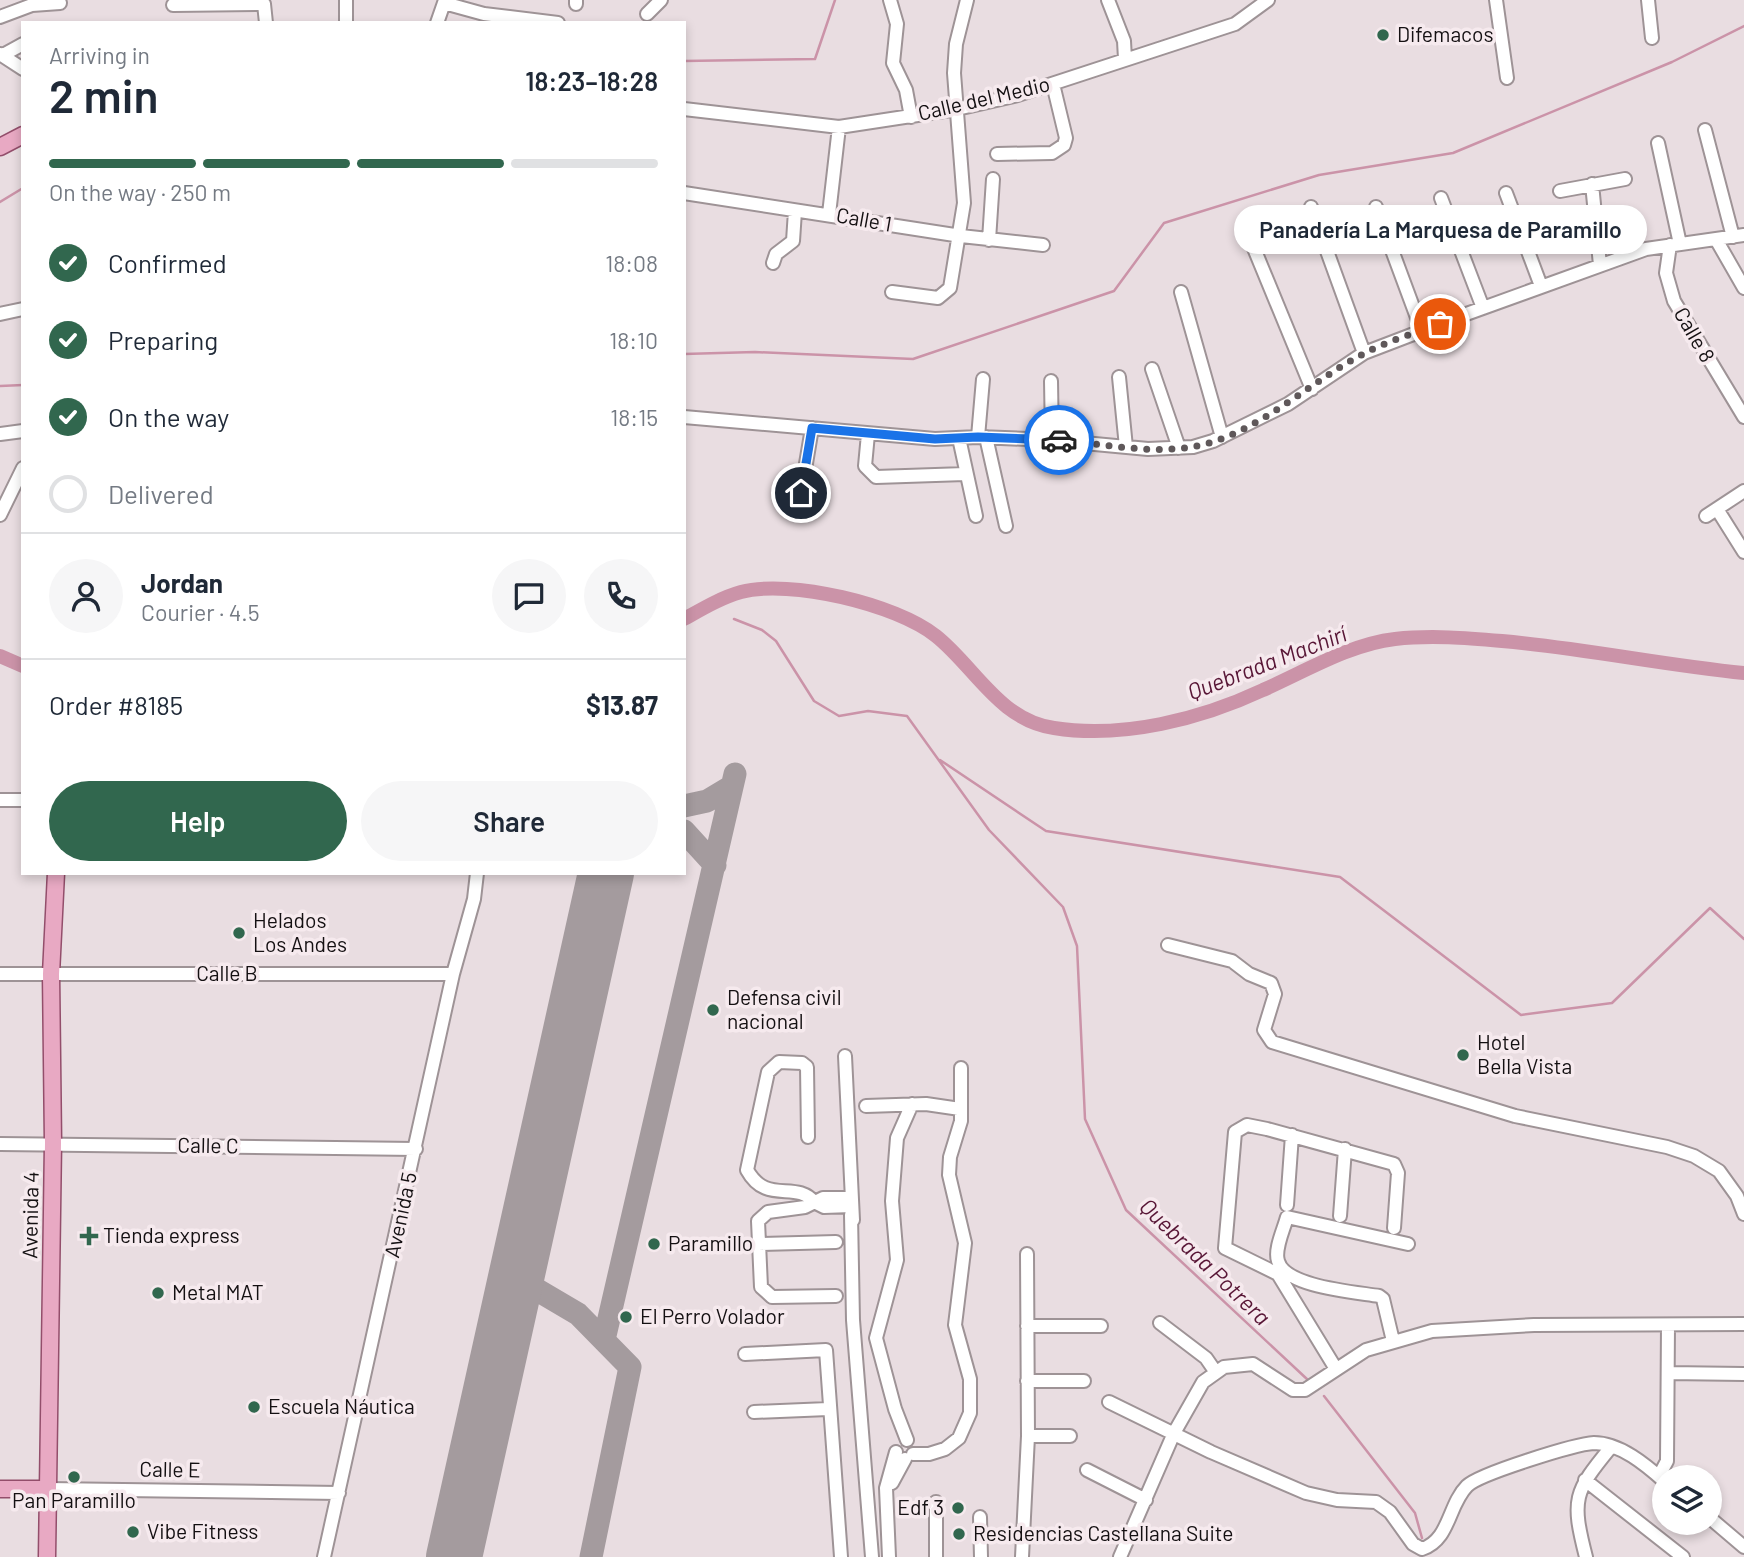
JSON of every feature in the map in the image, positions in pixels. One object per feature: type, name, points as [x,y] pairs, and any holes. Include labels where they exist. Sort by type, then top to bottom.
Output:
[{"type":"main road","points":[[0,147],[21,136]]},
{"type":"main road","name":"Avenida 4","points":[[47,1557],[53,1143],[51,974],[56,875]]},
{"type":"main road","name":"Calle E","points":[[0,1489],[47,1489]]},
{"type":"street","points":[[346,0],[346,21]]},
{"type":"street","points":[[647,14],[662,0]]},
{"type":"street","points":[[890,0],[897,24],[893,63],[906,90],[911,117]]},
{"type":"street","points":[[892,292],[935,298],[944,295],[950,288],[961,236],[964,203],[955,53],[967,0]]},
{"type":"street","points":[[1108,0],[1124,41],[1125,59]]},
{"type":"street","name":"Calle del Medio","points":[[686,109],[839,127],[957,109],[1053,84],[1235,24],[1268,0]]},
{"type":"street","points":[[1496,0],[1507,78]]},
{"type":"street","points":[[1648,0],[1652,38]]},
{"type":"street","points":[[173,5],[233,2],[264,4],[267,9],[266,21]]},
{"type":"street","points":[[438,21],[444,2],[484,14],[542,21]]},
{"type":"street","points":[[0,17],[32,5],[60,3]]},
{"type":"street","points":[[1,54],[21,45]]},
{"type":"street","points":[[1,54],[21,68]]},
{"type":"street","points":[[997,154],[1052,152],[1064,145],[1066,138],[1053,84]]},
{"type":"street","points":[[829,214],[839,127]]},
{"type":"street","points":[[686,417],[868,434],[1052,440],[1126,447],[1179,448],[1222,437],[1311,389],[1364,353],[1646,249],[1739,236],[1705,130]]},
{"type":"street","name":"Calle 8","points":[[1658,143],[1675,245],[1666,273],[1674,300],[1744,417]]},
{"type":"street","points":[[989,240],[993,179]]},
{"type":"street","points":[[1560,191],[1625,179]]},
{"type":"street","points":[[1592,184],[1600,265]]},
{"type":"street","name":"Calle 1","points":[[686,193],[961,236],[1043,245]]},
{"type":"street","points":[[1506,193],[1541,286]]},
{"type":"street","points":[[1441,198],[1483,308]]},
{"type":"street","points":[[1311,207],[1364,353]]},
{"type":"street","points":[[1376,207],[1422,331]]},
{"type":"street","points":[[773,263],[776,254],[793,241],[795,211]]},
{"type":"street","points":[[1251,241],[1311,389]]},
{"type":"street","points":[[1717,241],[1744,288]]},
{"type":"street","points":[[1181,292],[1222,437]]},
{"type":"street","points":[[0,314],[21,309]]},
{"type":"street","points":[[1152,369],[1179,448]]},
{"type":"street","points":[[1119,376],[1126,447]]},
{"type":"street","points":[[983,379],[982,437],[1006,526]]},
{"type":"street","points":[[1051,381],[1052,440]]},
{"type":"street","points":[[801,493],[812,428]]},
{"type":"street","points":[[0,434],[21,431]]},
{"type":"street","points":[[868,434],[865,466],[876,477],[965,474]]},
{"type":"street","points":[[958,438],[976,516]]},
{"type":"street","points":[[0,514],[21,472]]},
{"type":"street","points":[[1744,491],[1711,512],[1744,552]]},
{"type":"street","points":[[0,800],[21,800]]},
{"type":"street","name":"Avenida 5","points":[[324,1557],[453,974],[474,900],[477,875]]},
{"type":"street","points":[[1168,945],[1232,961],[1253,977],[1271,983],[1275,994],[1264,1030],[1272,1042],[1514,1116],[1667,1147],[1694,1156],[1719,1171],[1738,1196],[1744,1214]]},
{"type":"street","name":"Calle B","points":[[0,974],[453,974]]},
{"type":"street","points":[[845,1056],[853,1320],[872,1557]]},
{"type":"street","points":[[808,1137],[807,1067],[802,1063],[779,1062],[768,1072],[747,1170],[751,1178],[773,1193],[799,1191],[816,1203]]},
{"type":"street","points":[[905,1449],[945,1448],[959,1438],[966,1427],[972,1395],[955,1325],[965,1243],[949,1175],[950,1157],[960,1129],[961,1068]]},
{"type":"street","points":[[866,1106],[912,1104],[960,1110]]},
{"type":"street","points":[[889,1557],[887,1479],[905,1449],[876,1338],[897,1260],[892,1201],[897,1138],[912,1104]]},
{"type":"street","points":[[1336,1369],[1278,1274],[1225,1248],[1235,1132],[1247,1125],[1345,1149],[1397,1167],[1394,1228]]},
{"type":"street","points":[[1287,1205],[1292,1135]]},
{"type":"street","name":"Calle C","points":[[0,1144],[415,1149]]},
{"type":"street","points":[[1339,1216],[1345,1149]]},
{"type":"street","points":[[836,1296],[766,1295],[761,1287],[758,1221],[761,1214],[816,1203],[823,1198],[851,1206]]},
{"type":"street","points":[[1393,1341],[1383,1299],[1379,1296],[1297,1280],[1279,1264],[1277,1256],[1287,1217],[1408,1244]]},
{"type":"street","points":[[759,1244],[835,1242]]},
{"type":"street","points":[[1022,1557],[1028,1436],[1027,1254]]},
{"type":"street","points":[[1160,1324],[1206,1358],[1215,1371]]},
{"type":"street","points":[[1120,1557],[1174,1433],[1203,1382],[1215,1371],[1233,1364],[1253,1364],[1286,1386],[1305,1390],[1366,1350],[1393,1341],[1452,1329],[1534,1325],[1744,1324]]},
{"type":"street","points":[[1027,1326],[1101,1326]]},
{"type":"street","points":[[1666,1465],[1668,1326]]},
{"type":"street","points":[[745,1354],[826,1350],[828,1409],[841,1557]]},
{"type":"street","points":[[1668,1373],[1744,1374]]},
{"type":"street","points":[[1027,1381],[1084,1381]]},
{"type":"street","points":[[1109,1402],[1306,1493],[1337,1500],[1376,1502],[1390,1512],[1413,1544],[1422,1549],[1433,1545],[1441,1536],[1454,1502],[1478,1479],[1594,1443],[1625,1452],[1652,1471]]},
{"type":"street","points":[[754,1412],[828,1409]]},
{"type":"street","points":[[1028,1436],[1070,1436]]},
{"type":"street","points":[[1586,1557],[1577,1501],[1585,1480],[1611,1447]]},
{"type":"street","points":[[1087,1470],[1146,1500]]},
{"type":"street","points":[[1585,1480],[1683,1557]]},
{"type":"street","name":"Calle E","points":[[47,1489],[339,1493]]},
{"type":"street","points":[[936,1503],[936,1557]]},
{"type":"street","points":[[980,1517],[981,1557]]},
{"type":"street","points":[[1722,1528],[1744,1547]]},
{"type":"waterway","points":[[686,61],[815,59],[835,0]]},
{"type":"waterway","points":[[686,354],[755,352],[913,359],[1114,291],[1164,223],[1319,175],[1453,153],[1672,62],[1744,26]]},
{"type":"waterway","points":[[0,202],[21,189]]},
{"type":"waterway","points":[[0,386],[21,385]]},
{"type":"waterway","name":"Quebrada Machirí","points":[[686,618],[726,597],[762,589],[814,592],[870,605],[918,624],[936,636],[989,691],[1018,715],[1054,728],[1080,731],[1134,728],[1188,718],[1239,700],[1344,653],[1395,639],[1435,637],[1532,644],[1744,673]]},
{"type":"waterway","name":"Quebrada Potrera","points":[[734,619],[762,630],[776,641],[814,701],[839,716],[868,711],[907,716],[989,830],[1063,907],[1077,946],[1085,1119],[1126,1210],[1308,1380]]},
{"type":"waterway","name":"Quebrada Machirí","points":[[0,656],[21,665]]},
{"type":"waterway","points":[[940,760],[1046,831],[1340,877],[1521,1015],[1612,1003],[1710,908],[1744,939]]},
{"type":"waterway","name":"Quebrada Potrera","points":[[1324,1396],[1415,1513],[1422,1538]]},
{"type":"taxiway","points":[[604,1340],[735,774]]},
{"type":"taxiway","points":[[686,806],[707,801],[732,786]]},
{"type":"taxiway","points":[[686,833],[715,865]]},
{"type":"taxiway","points":[[517,1278],[578,1314],[630,1367],[591,1557]]},
{"type":"runway","points":[[454,1557],[606,875]]},
{"type":"way so far","points":[[1059,440],[1148,449],[1193,447],[1213,441],[1288,404],[1364,353],[1440,324]]},
{"type":"place","name":"Difemacos","points":[[1383,35]]},
{"type":"place","name":"Panadería La Marquesa de Paramillo","points":[[1440,324]]},
{"type":"place","name":"Helados Los Andes","points":[[239,933]]},
{"type":"place","name":"Defensa civil nacional","points":[[713,1010]]},
{"type":"place","name":"Hotel Bella Vista","points":[[1463,1055]]},
{"type":"place","name":"Tienda express","points":[[89,1236]]},
{"type":"place","name":"Paramillo","points":[[654,1244]]},
{"type":"place","name":"Metal MAT","points":[[158,1293]]},
{"type":"place","name":"El Perro Volador","points":[[626,1317]]},
{"type":"place","name":"Escuela Náutica","points":[[254,1407]]},
{"type":"place","name":"Pan Paramillo","points":[[74,1477]]},
{"type":"place","name":"Edf 3","points":[[958,1508]]},
{"type":"place","name":"Vibe Fitness","points":[[133,1532]]},
{"type":"place","name":"Residencias Castellana Suite","points":[[959,1534]]},
{"type":"route","points":[[801,493],[812,428],[935,439],[978,437],[1059,440]]}]
